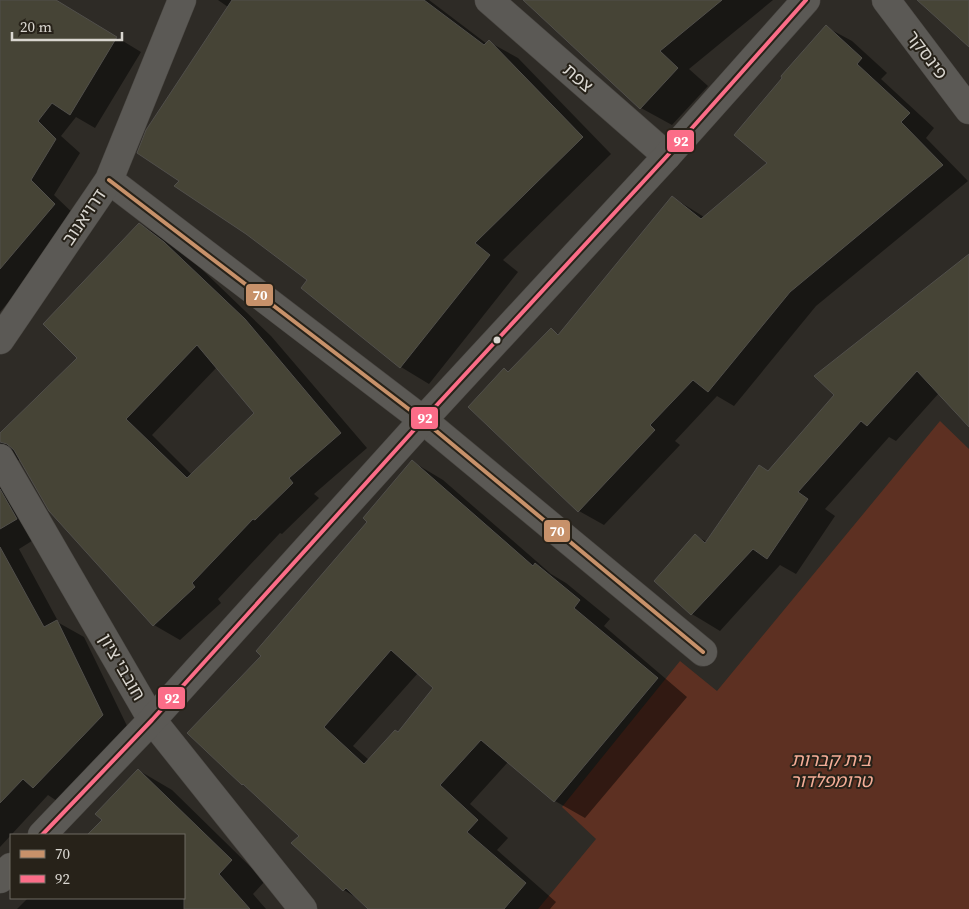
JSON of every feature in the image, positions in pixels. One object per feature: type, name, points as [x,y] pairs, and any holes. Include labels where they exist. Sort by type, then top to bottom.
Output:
[{"type":"street","name":"צפת","points":[[489,0],[667,156]]},
{"type":"street","points":[[43,834],[152,720],[423,420],[667,156],[806,0]]},
{"type":"street","name":"פינסקר","points":[[886,0],[969,110]]},
{"type":"street","name":"דרויאנוב","points":[[0,340],[109,180],[175,3]]},
{"type":"street","points":[[109,180],[423,420],[703,652]]},
{"type":"street","name":"חובבי ציון","points":[[0,458],[152,720],[303,909]]},
{"type":"street","points":[[0,879],[10,869]]},
{"type":"green space","name":"בית קברות טרומפלדור","points":[[940,421],[969,449],[969,909],[538,909],[596,839],[562,807],[680,661],[717,691]]},
{"type":"building","points":[[0,0],[56,0],[117,37],[70,115],[52,103],[38,121],[56,139],[31,180],[55,204],[0,269]]},
{"type":"building","points":[[232,0],[424,0],[484,45],[489,40],[583,137],[475,243],[490,255],[400,368],[301,288],[307,280],[246,234],[174,186],[179,181],[137,153],[146,130]]},
{"type":"building","points":[[523,0],[722,0],[660,51],[678,68],[640,109]]},
{"type":"building","points":[[917,0],[969,0],[969,47]]},
{"type":"building","points":[[826,25],[862,58],[857,64],[910,113],[901,122],[943,165],[790,292],[708,392],[693,380],[650,425],[655,430],[578,512],[468,407],[504,368],[508,372],[551,328],[558,335],[672,196],[701,219],[767,163],[734,135],[782,78],[781,76]]},
{"type":"building","points":[[139,223],[164,242],[245,319],[341,433],[289,478],[293,483],[255,520],[253,519],[192,583],[195,587],[153,626],[49,511],[14,450],[7,444],[0,442],[0,433],[77,358],[43,324]],"holes":[[[197,345],[254,413],[187,478],[126,419]]]},
{"type":"building","points":[[969,254],[969,427],[917,371],[867,426],[861,421],[798,492],[808,499],[767,559],[753,549],[691,615],[654,581],[695,534],[705,543],[759,465],[768,471],[834,395],[814,376]]},
{"type":"building","points":[[412,460],[533,566],[535,563],[580,600],[574,608],[658,678],[554,802],[481,740],[440,785],[478,820],[467,832],[526,883],[504,909],[368,909],[346,888],[343,891],[291,843],[299,836],[187,733],[261,656],[256,651],[367,522],[363,518]],"holes":[[[391,650],[433,688],[398,732],[395,730],[364,764],[324,727]]]},
{"type":"building","points":[[0,489],[17,519],[0,529]]},
{"type":"building","points":[[0,547],[44,627],[57,620],[103,715],[33,788],[23,779],[0,803]]},
{"type":"building","points":[[138,769],[232,860],[219,874],[250,909],[184,909],[185,834],[88,834],[102,820],[95,814]]},
{"type":"transit line","name":"92","points":[[43,834],[152,720],[423,420],[667,156],[806,0]]},
{"type":"transit line","name":"70","points":[[109,180],[423,420],[703,652]]}]
